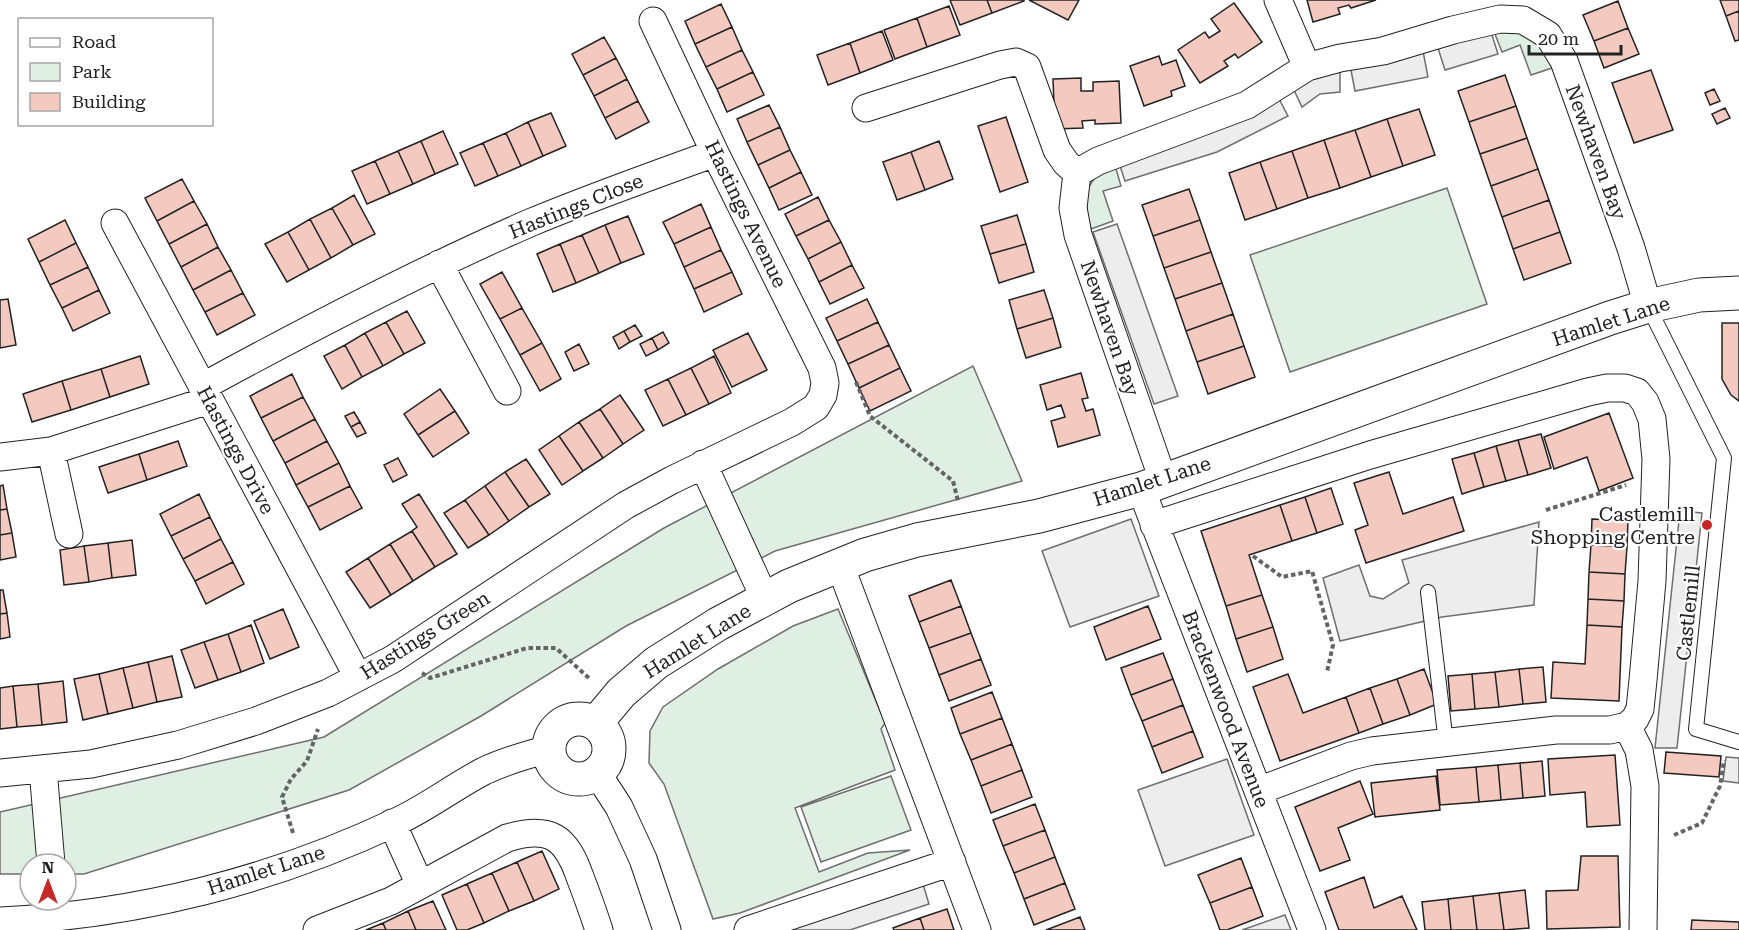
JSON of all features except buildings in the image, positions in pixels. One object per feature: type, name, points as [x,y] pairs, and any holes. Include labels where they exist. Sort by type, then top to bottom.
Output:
[{"type":"street","points":[[1278,0],[1307,67]]},
{"type":"street","name":"Newhaven Bay","points":[[1152,484],[1078,235],[1073,208],[1077,173],[1098,161],[1247,105],[1307,67],[1340,58],[1383,51],[1526,10],[1548,35],[1564,62],[1631,248],[1648,306]]},
{"type":"street","name":"Hastings Avenue","points":[[653,21],[823,374]]},
{"type":"street","points":[[866,108],[1000,64],[1016,62],[1027,67],[1057,150],[1077,173]]},
{"type":"street","name":"Hastings Close","points":[[0,455],[51,451],[205,393],[439,264],[534,221],[715,153]]},
{"type":"street","name":"Hastings Drive","points":[[115,223],[358,677]]},
{"type":"street","points":[[439,264],[507,391]]},
{"type":"street","name":"Hamlet Lane","points":[[604,712],[621,693],[656,663],[718,624],[789,586],[875,552],[917,540],[1039,516],[1152,484],[1648,306],[1699,295],[1739,293]]},
{"type":"street","name":"Hastings Green","points":[[0,773],[91,764],[178,745],[256,721],[310,700],[358,677],[403,653],[626,505],[816,408],[823,395],[825,383],[823,374]]},
{"type":"street","points":[[1154,525],[1381,452],[1588,392],[1625,387],[1637,392],[1645,402],[1652,419],[1656,459],[1652,581],[1640,709],[1635,719],[1627,726],[1610,730],[1556,730],[1372,751],[1351,756],[1258,791]]},
{"type":"street","points":[[51,451],[69,534]]},
{"type":"street","points":[[703,464],[765,599]]},
{"type":"street","name":"Brackenwood Avenue","points":[[1152,484],[1154,525],[1312,930]]},
{"type":"street","points":[[840,565],[977,930]]},
{"type":"street","points":[[604,712],[609,747],[608,757],[604,766],[597,772],[580,779],[562,774],[550,759],[549,749],[550,740],[560,724],[578,718],[587,719],[604,712]]},
{"type":"street","points":[[1627,726],[1639,750],[1646,786],[1643,930]]},
{"type":"street","name":"Hamlet Lane","points":[[78,910],[113,911],[206,891],[303,860],[392,823],[484,771],[516,758],[549,749]]},
{"type":"street","points":[[44,770],[50,852]]},
{"type":"street","points":[[597,772],[619,807],[643,859],[668,930]]},
{"type":"street","points":[[392,823],[420,885]]},
{"type":"street","points":[[317,930],[391,901],[507,838],[524,833],[543,834],[559,840],[572,853],[599,930]]},
{"type":"street","points":[[748,930],[952,862]]},
{"type":"street","name":"Hamlet Lane","points":[[0,921],[41,912]]},
{"type":"lane","points":[[1648,306],[1724,458],[1739,458]]},
{"type":"lane","name":"Castlemill","points":[[1724,458],[1696,729],[1733,740]]},
{"type":"lane","points":[[1428,592],[1446,743]]},
{"type":"path","points":[[823,374],[856,381],[870,416],[953,481],[966,531]]},
{"type":"path","points":[[1546,510],[1637,482],[1655,481]]},
{"type":"path","points":[[1253,556],[1282,577],[1312,571],[1333,645],[1327,672]]},
{"type":"path","points":[[403,653],[416,668],[430,678],[527,648],[556,648],[604,712]]},
{"type":"path","points":[[303,860],[282,797],[291,779],[307,761],[320,723],[310,700]]},
{"type":"path","points":[[1646,846],[1702,823],[1720,786],[1733,740]]},
{"type":"green space","points":[[1512,27],[1544,47],[1552,68],[1531,75],[1520,45],[1502,52],[1493,29]]},
{"type":"green space","points":[[1114,162],[1121,186],[1103,191],[1113,221],[1091,229],[1086,198],[1088,190],[1096,176]]},
{"type":"green space","points":[[1447,188],[1487,304],[1290,372],[1250,255]]},
{"type":"green space","points":[[973,366],[1022,481],[775,551],[626,626],[481,716],[349,790],[84,874],[78,874],[78,852],[18,852],[18,874],[0,874],[0,812],[324,737],[664,528]]},
{"type":"green space","points":[[838,609],[885,723],[881,729],[895,770],[795,808],[819,872],[868,853],[910,850],[740,913],[713,919],[664,784],[649,763],[650,731],[663,707],[718,669],[793,626]]},
{"type":"green space","points":[[891,776],[911,830],[821,862],[801,807]]},
{"type":"shaded area","points":[[1490,29],[1498,54],[1445,70],[1437,45]]},
{"type":"shaded area","points":[[1423,51],[1428,77],[1355,91],[1350,65]]},
{"type":"shaded area","points":[[1340,70],[1340,92],[1320,94],[1302,107],[1292,86]]},
{"type":"shaded area","points":[[1278,97],[1288,116],[1217,152],[1125,181],[1118,160]]},
{"type":"shaded area","points":[[1117,224],[1178,396],[1154,404],[1093,232]]},
{"type":"shaded area","points":[[1680,511],[1702,513],[1677,748],[1655,748]]},
{"type":"shaded area","points":[[1131,519],[1159,596],[1070,627],[1042,551]]},
{"type":"shaded area","points":[[1539,522],[1534,605],[1442,617],[1340,641],[1323,578],[1359,565],[1370,596],[1383,599],[1409,583],[1402,560]]},
{"type":"shaded area","points":[[1726,757],[1739,758],[1739,783],[1723,781]]},
{"type":"shaded area","points":[[1227,759],[1254,835],[1165,866],[1138,790]]},
{"type":"shaded area","points":[[923,884],[929,904],[850,930],[784,930]]},
{"type":"shaded area","points":[[1285,915],[1291,930],[1242,930]]},
{"type":"place","name":"Castlemill Shopping Centre","points":[[1707,525]]}]
